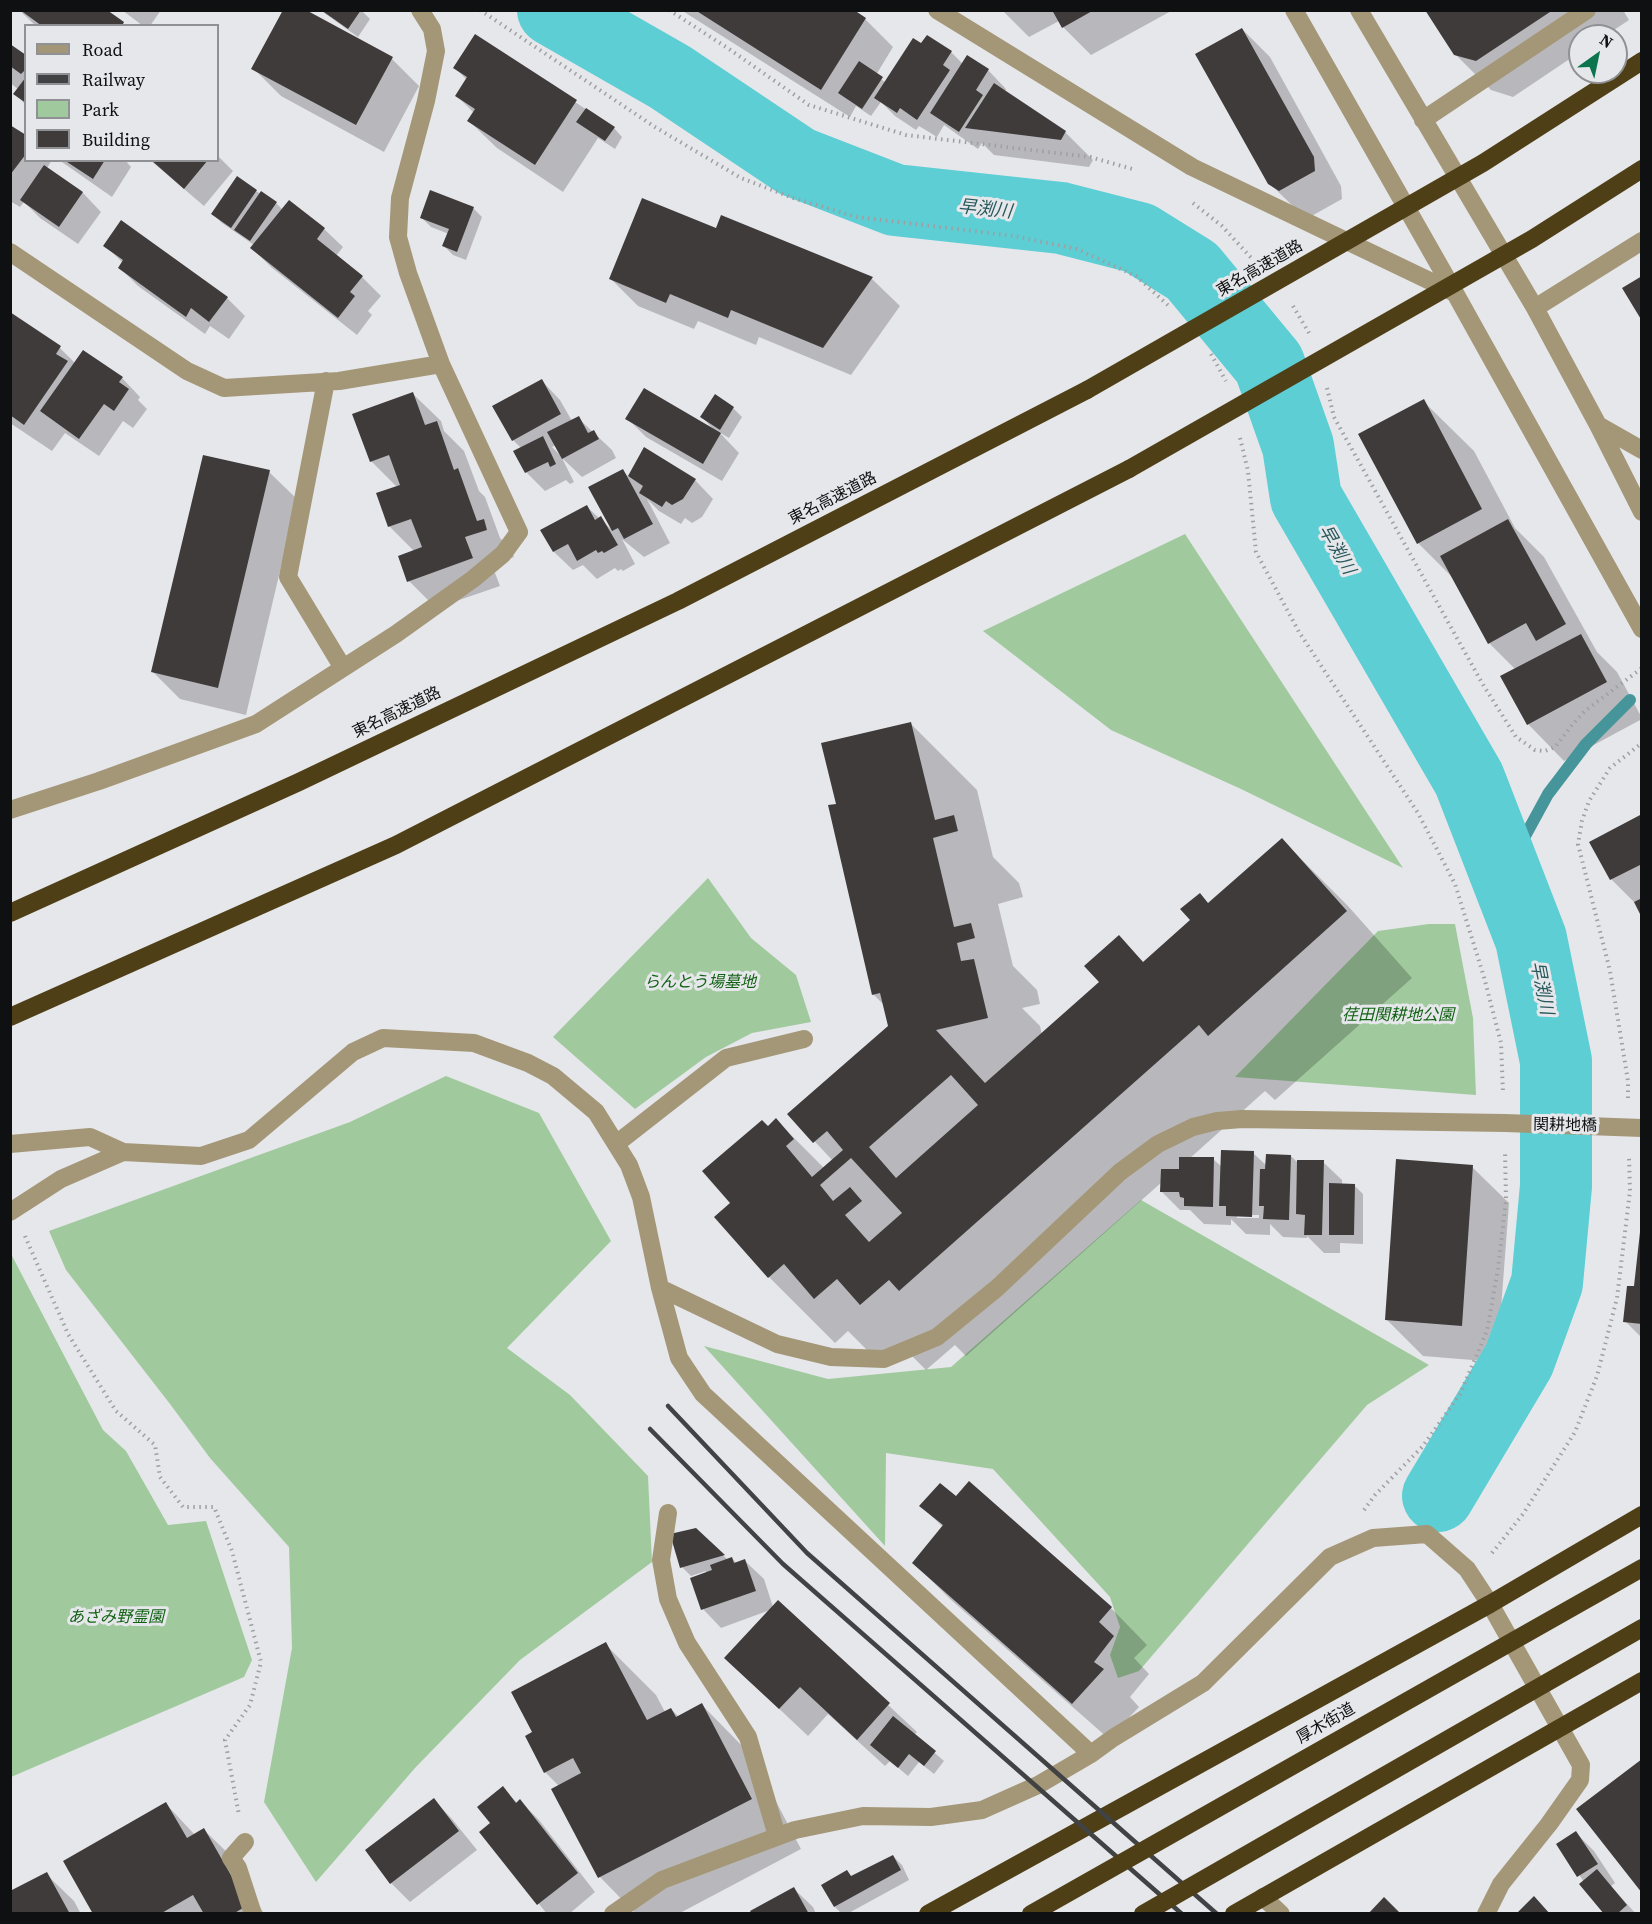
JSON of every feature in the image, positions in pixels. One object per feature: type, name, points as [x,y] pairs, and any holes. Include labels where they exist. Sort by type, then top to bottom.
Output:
[{"type":"highway","name":"東名高速道路","points":[[10,913],[299,782],[667,606],[1087,390],[1483,163],[1641,61]]},
{"type":"highway","points":[[10,1017],[396,845],[1129,469],[1532,239],[1641,169]]},
{"type":"highway","points":[[928,1914],[1490,1604],[1641,1515]]},
{"type":"highway","name":"厚木街道","points":[[1031,1914],[1641,1568]]},
{"type":"highway","points":[[1143,1914],[1641,1628]]},
{"type":"highway","points":[[1234,1914],[1641,1681]]},
{"type":"street","points":[[10,810],[99,781],[256,724],[396,634],[473,579],[503,554],[519,532],[441,364],[408,273],[398,237],[400,198],[426,101],[436,51],[432,29],[420,10]]},
{"type":"street","points":[[937,10],[1192,167],[1455,292]]},
{"type":"street","points":[[1294,10],[1455,292],[1641,629]]},
{"type":"street","points":[[1359,10],[1535,308],[1598,425],[1641,512]]},
{"type":"street","points":[[1423,120],[1587,10]]},
{"type":"street","points":[[1535,308],[1641,241]]},
{"type":"street","points":[[10,252],[187,372],[224,388],[339,381],[441,364]]},
{"type":"street","points":[[326,381],[288,577],[343,668]]},
{"type":"street","points":[[1598,425],[1641,450]]},
{"type":"street","points":[[10,1144],[90,1137],[123,1152],[201,1156],[249,1140],[353,1052],[383,1038],[474,1043],[528,1063],[552,1076],[596,1112],[629,1165],[640,1197],[660,1288],[679,1358],[703,1394],[1091,1754]]},
{"type":"street","points":[[616,1144],[726,1058],[804,1038]]},
{"type":"street","name":"関耕地橋","points":[[660,1288],[777,1344],[831,1357],[884,1359],[938,1337],[997,1288],[1120,1172],[1158,1144],[1193,1127],[1217,1121],[1242,1119],[1641,1128]]},
{"type":"street","points":[[12,1211],[61,1179],[123,1152]]},
{"type":"street","points":[[668,1513],[661,1560],[668,1599],[687,1643],[748,1737],[777,1836]]},
{"type":"street","points":[[613,1914],[662,1880],[795,1830],[863,1816],[931,1817],[982,1810],[1038,1785],[1203,1683],[1330,1557],[1373,1538],[1427,1534],[1467,1569],[1490,1604],[1581,1765],[1580,1780],[1549,1824],[1501,1884],[1486,1914]]},
{"type":"street","points":[[244,1842],[231,1858],[238,1868],[254,1914]]},
{"type":"street","points":[[1263,1897],[1281,1914]]},
{"type":"path","points":[[480,10],[654,128],[741,178],[793,198],[857,217],[1014,236],[1077,249],[1136,276],[1180,316]]},
{"type":"path","points":[[669,10],[809,105],[906,135],[1090,157],[1145,173]]},
{"type":"path","points":[[1192,167],[1177,190],[1222,226],[1263,270]]},
{"type":"path","points":[[1287,297],[1313,340]]},
{"type":"path","points":[[1209,352],[1227,382]]},
{"type":"path","points":[[1326,383],[1334,417],[1482,683],[1516,737],[1535,750],[1545,752],[1556,747],[1586,711],[1641,668]]},
{"type":"path","points":[[1238,427],[1248,471],[1256,552],[1299,632],[1418,813],[1455,884],[1484,977],[1501,1043],[1508,1124],[1506,1200],[1487,1331],[1460,1394],[1423,1446],[1375,1495],[1362,1512]]},
{"type":"path","points":[[12,1211],[68,1334],[116,1411],[155,1445],[160,1477],[183,1507],[214,1507],[232,1551],[261,1662],[250,1705],[225,1740],[244,1842]]},
{"type":"green space","points":[[1185,534],[1403,868],[1241,789],[1111,730],[983,631]]},
{"type":"green space","name":"らんとう場墓地","points":[[708,878],[751,938],[796,975],[811,1022],[752,1033],[706,1057],[635,1109],[553,1037]]},
{"type":"green space","name":"荏田関耕地公園","points":[[1429,924],[1455,924],[1473,1018],[1476,1095],[1235,1077],[1378,931]]},
{"type":"green space","points":[[446,1076],[539,1113],[611,1241],[507,1348],[570,1395],[648,1476],[652,1562],[520,1660],[415,1768],[316,1882],[264,1802],[292,1648],[289,1547],[210,1458],[66,1270],[49,1231],[350,1122]]},
{"type":"green space","points":[[1141,1200],[1429,1365],[1367,1405],[1139,1671],[1118,1678],[1110,1655],[1120,1627],[1110,1597],[993,1469],[886,1453],[885,1546],[704,1346],[828,1379],[951,1367]]},
{"type":"green space","name":"あざみ野霊園","points":[[10,1252],[103,1430],[126,1451],[168,1525],[206,1521],[252,1660],[244,1677],[11,1777]]},
{"type":"building","points":[[20,10],[107,10],[124,22],[123,24],[39,24]]},
{"type":"building","points":[[283,10],[306,10],[393,57],[356,125],[251,69]]},
{"type":"building","points":[[321,10],[361,10],[348,29]]},
{"type":"building","points":[[695,10],[854,10],[866,18],[821,90]]},
{"type":"building","points":[[1052,10],[1094,10],[1062,28]]},
{"type":"building","points":[[1425,10],[1553,10],[1476,61],[1454,55]]},
{"type":"building","points":[[1242,28],[1314,157],[1315,171],[1279,191],[1268,184],[1195,54]]},
{"type":"building","points":[[475,34],[577,100],[535,165],[467,121],[475,109],[455,96],[467,77],[453,68]]},
{"type":"building","points":[[927,35],[952,51],[943,65],[950,70],[917,120],[900,108],[897,113],[874,98],[913,38],[921,43]]},
{"type":"building","points":[[10,44],[24,54],[24,71],[21,74],[10,66]]},
{"type":"building","points":[[967,55],[989,69],[976,90],[983,95],[959,132],[930,113]]},
{"type":"building","points":[[859,61],[883,77],[862,109],[838,93]]},
{"type":"building","points":[[24,80],[24,102],[13,94]]},
{"type":"building","points":[[994,83],[1066,131],[1061,140],[965,128]]},
{"type":"building","points":[[586,108],[615,127],[605,141],[576,122]]},
{"type":"building","points":[[10,125],[24,134],[24,157],[10,175]]},
{"type":"building","points":[[67,162],[104,162],[93,179]]},
{"type":"building","points":[[153,162],[206,162],[184,189]]},
{"type":"building","points":[[44,165],[83,192],[59,227],[20,200]]},
{"type":"building","points":[[237,176],[257,190],[231,228],[211,214]]},
{"type":"building","points":[[430,190],[474,207],[457,252],[442,246],[449,229],[420,218]]},
{"type":"building","points":[[261,191],[277,202],[250,241],[234,230]]},
{"type":"building","points":[[642,198],[716,228],[721,215],[873,277],[823,348],[731,310],[728,318],[670,294],[666,303],[609,279]]},
{"type":"building","points":[[289,200],[325,228],[317,239],[363,276],[350,292],[355,296],[338,318],[250,248]]},
{"type":"building","points":[[121,220],[228,297],[209,322],[191,308],[186,317],[118,268],[123,260],[103,246]]},
{"type":"building","points":[[1642,276],[1642,321],[1622,288]]},
{"type":"building","points":[[10,312],[61,346],[56,354],[68,361],[24,425],[10,415]]},
{"type":"building","points":[[83,350],[123,377],[119,382],[129,389],[114,411],[104,404],[79,439],[40,411]]},
{"type":"building","points":[[542,379],[561,414],[512,441],[492,406]]},
{"type":"building","points":[[644,388],[721,433],[703,464],[625,419]]},
{"type":"building","points":[[413,392],[425,425],[437,421],[454,470],[458,468],[477,521],[484,519],[487,530],[465,537],[473,558],[407,582],[398,556],[422,547],[411,519],[388,527],[376,493],[400,485],[389,455],[370,462],[352,414]]},
{"type":"building","points":[[715,394],[734,407],[720,430],[700,417]]},
{"type":"building","points":[[1424,399],[1482,509],[1417,544],[1358,434]]},
{"type":"building","points":[[579,416],[588,433],[594,430],[599,439],[562,459],[547,432]]},
{"type":"building","points":[[543,436],[556,464],[550,467],[548,462],[525,473],[513,451]]},
{"type":"building","points":[[644,447],[696,479],[683,499],[672,505],[666,501],[662,507],[639,493],[643,486],[628,476]]},
{"type":"building","points":[[203,455],[270,470],[218,688],[151,672]]},
{"type":"building","points":[[623,469],[653,524],[624,539],[618,528],[612,531],[588,487]]},
{"type":"building","points":[[587,505],[595,520],[601,516],[618,545],[604,553],[602,551],[598,553],[596,550],[577,561],[568,544],[553,552],[540,530]]},
{"type":"building","points":[[1508,519],[1566,624],[1536,641],[1526,623],[1488,644],[1440,556]]},
{"type":"building","points":[[1581,634],[1607,682],[1527,725],[1500,676]]},
{"type":"building","points":[[911,722],[935,820],[954,815],[958,831],[933,838],[954,927],[971,923],[975,938],[957,943],[961,961],[974,959],[988,1018],[936,1030],[985,1083],[1099,982],[1084,966],[1119,935],[1143,962],[1190,920],[1180,909],[1200,893],[1208,903],[1282,838],[1347,911],[1208,1036],[1199,1025],[899,1291],[889,1280],[860,1305],[837,1279],[814,1299],[784,1264],[768,1278],[714,1217],[730,1203],[702,1171],[762,1120],[768,1126],[776,1118],[794,1139],[786,1146],[812,1177],[843,1150],[827,1131],[813,1143],[787,1114],[888,1026],[880,993],[872,995],[828,805],[836,804],[821,743]],"holes":[[[951,1075],[978,1105],[896,1178],[869,1147]],[[851,1158],[902,1213],[869,1242],[845,1215],[862,1201],[850,1187],[833,1201],[820,1185]]]},
{"type":"building","points":[[1642,814],[1642,864],[1610,880],[1589,842]]},
{"type":"building","points":[[1642,898],[1642,918],[1634,902]]},
{"type":"building","points":[[1221,1150],[1254,1151],[1252,1217],[1226,1216],[1226,1206],[1219,1206]]},
{"type":"building","points":[[1266,1154],[1291,1155],[1289,1220],[1263,1219],[1264,1206],[1259,1206],[1260,1169],[1265,1169]]},
{"type":"building","points":[[1179,1157],[1214,1157],[1213,1207],[1184,1206],[1184,1198],[1180,1197],[1179,1192],[1160,1192],[1161,1169],[1179,1169]]},
{"type":"building","points":[[1396,1159],[1473,1165],[1462,1326],[1385,1320]]},
{"type":"building","points":[[1297,1160],[1324,1160],[1322,1235],[1304,1235],[1305,1215],[1296,1214]]},
{"type":"building","points":[[1329,1183],[1355,1184],[1354,1235],[1329,1235]]},
{"type":"building","points":[[1640,1232],[1642,1232],[1642,1324],[1623,1322],[1627,1286],[1634,1286]]},
{"type":"building","points":[[969,1481],[1112,1607],[1099,1622],[1114,1636],[1094,1662],[1104,1669],[1072,1704],[912,1563],[943,1525],[919,1506],[940,1483],[956,1496]]},
{"type":"building","points":[[696,1528],[725,1555],[680,1568],[670,1534]]},
{"type":"building","points":[[732,1557],[734,1563],[745,1559],[756,1591],[701,1610],[690,1578],[712,1570],[710,1565]]},
{"type":"building","points":[[778,1600],[890,1703],[857,1740],[800,1687],[779,1709],[724,1658]]},
{"type":"building","points":[[606,1642],[647,1720],[671,1708],[676,1717],[702,1703],[752,1799],[598,1878],[551,1789],[581,1773],[573,1758],[544,1773],[525,1736],[532,1732],[511,1692]]},
{"type":"building","points":[[893,1716],[936,1751],[924,1766],[909,1754],[898,1768],[870,1745]]},
{"type":"building","points":[[1642,1759],[1642,1893],[1576,1809]]},
{"type":"building","points":[[503,1786],[516,1803],[520,1799],[578,1873],[537,1905],[479,1832],[490,1823],[477,1807]]},
{"type":"building","points":[[434,1798],[459,1831],[390,1884],[365,1850]]},
{"type":"building","points":[[166,1802],[187,1838],[204,1828],[248,1905],[233,1914],[204,1914],[193,1895],[160,1914],[93,1914],[63,1861]]},
{"type":"building","points":[[1576,1831],[1598,1864],[1577,1877],[1556,1844]]},
{"type":"building","points":[[893,1855],[901,1870],[834,1907],[821,1885],[847,1870],[851,1876]]},
{"type":"building","points":[[1597,1869],[1627,1905],[1617,1914],[1604,1914],[1579,1884]]},
{"type":"building","points":[[47,1872],[70,1914],[10,1914],[10,1891]]},
{"type":"building","points":[[794,1887],[809,1914],[752,1914],[750,1911]]},
{"type":"building","points":[[1534,1896],[1550,1914],[1516,1914]]},
{"type":"building","points":[[1384,1897],[1401,1914],[1368,1914]]},
{"type":"waterway","name":"早渕川","points":[[553,10],[670,77],[797,162],[895,200],[1061,218],[1139,238],[1192,271],[1269,364],[1298,446],[1306,498],[1469,779],[1531,939],[1556,1061],[1556,1186],[1547,1283],[1519,1360],[1438,1496]]},
{"type":"waterway","points":[[1509,880],[1524,838],[1548,794],[1586,744],[1630,700]]},
{"type":"railway","points":[[668,1406],[807,1553],[1217,1914]]},
{"type":"railway","points":[[650,1429],[783,1564],[1182,1914]]}]
